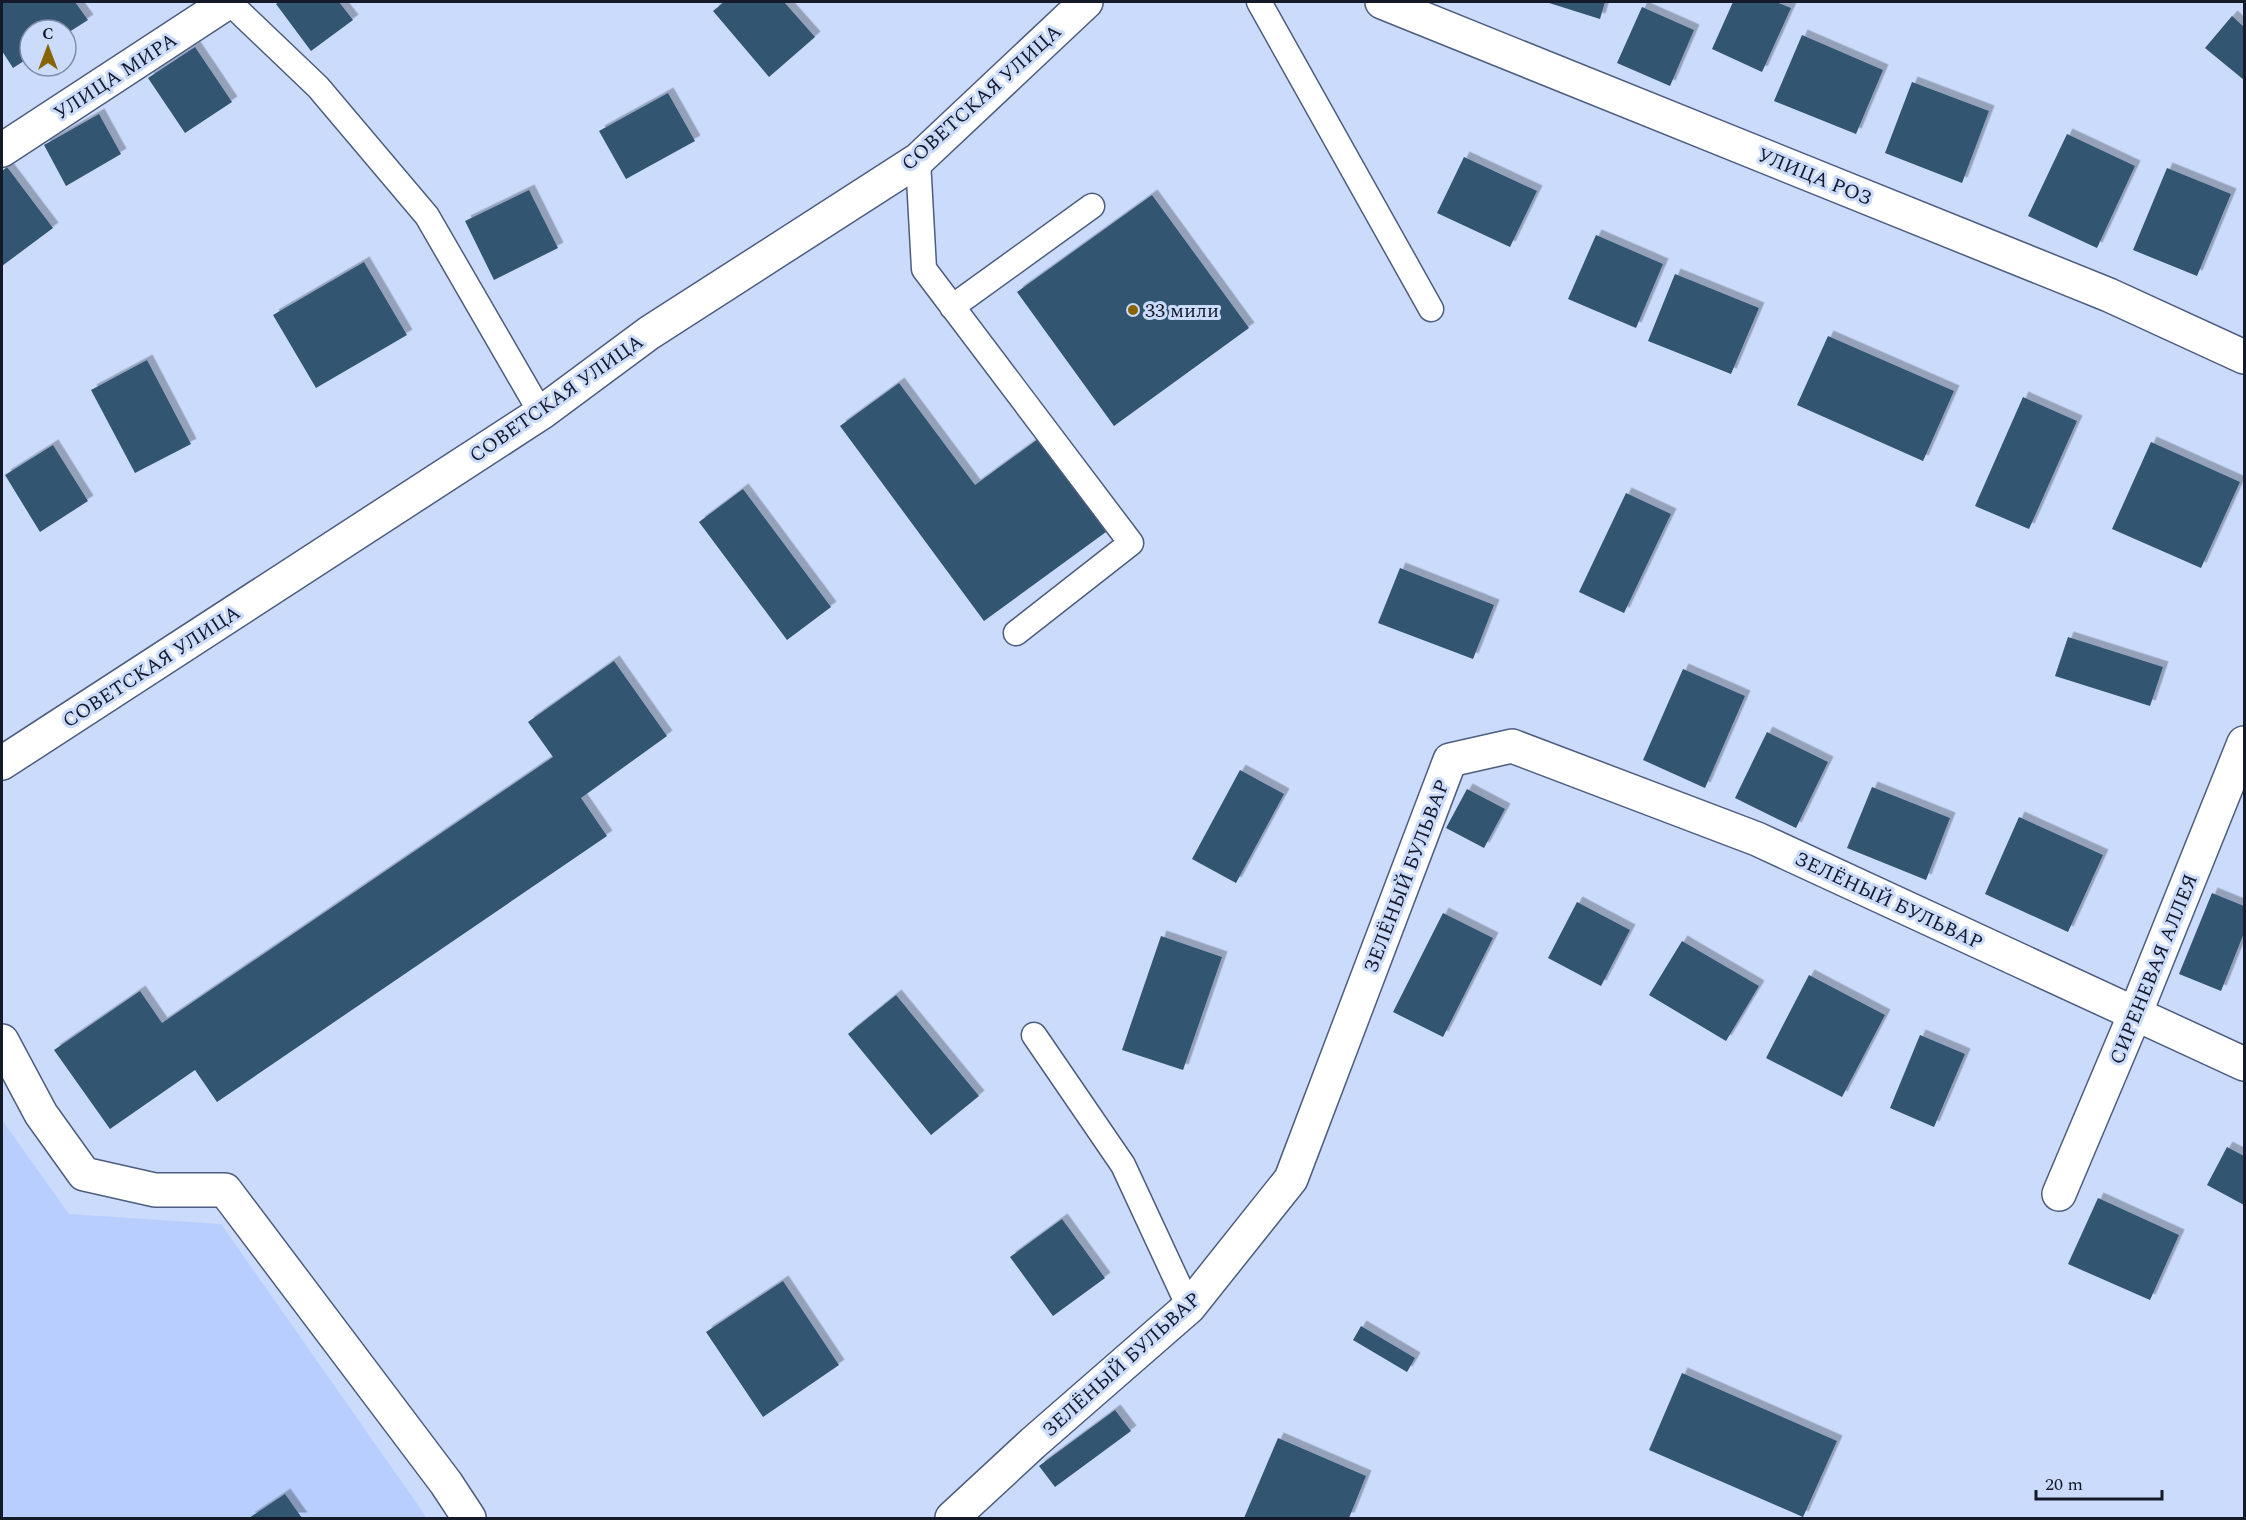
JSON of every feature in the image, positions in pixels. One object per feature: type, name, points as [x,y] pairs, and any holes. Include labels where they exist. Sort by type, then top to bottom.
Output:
[{"type":"street","name":"УЛИЦА МИРА","points":[[2,150],[229,2]]},
{"type":"street","name":"СОВЕТСКАЯ УЛИЦА","points":[[2,763],[541,413],[649,333],[918,160],[1086,2]]},
{"type":"street","name":"УЛИЦА РОЗ","points":[[1382,2],[2109,295],[2244,357]]},
{"type":"street","name":"СИРЕНЕВАЯ АЛЛЕЯ","points":[[2059,1194],[2135,1014],[2244,743]]},
{"type":"street","name":"ЗЕЛЁНЫЙ БУЛЬВАР","points":[[952,1518],[1033,1443],[1189,1307],[1290,1179],[1450,760],[1512,746],[1757,839],[2244,1064]]},
{"type":"street","points":[[2,1041],[41,1114],[84,1174],[155,1190],[225,1190],[446,1483],[469,1518]]},
{"type":"lane","points":[[229,2],[318,87],[427,216],[541,413]]},
{"type":"lane","points":[[1259,2],[1431,309]]},
{"type":"lane","points":[[918,160],[924,269],[1131,543],[1016,633]]},
{"type":"lane","points":[[952,307],[1092,206]]},
{"type":"lane","points":[[1034,1035],[1123,1165],[1189,1307]]},
{"type":"shaded area","points":[[2,1120],[69,1214],[221,1224],[427,1518],[2,1518]]},
{"type":"building","points":[[2,2],[75,2],[88,20],[78,26],[78,18],[18,18],[18,65],[13,68],[2,51]]},
{"type":"building","points":[[279,2],[339,2],[353,20],[311,51],[276,4]]},
{"type":"building","points":[[724,2],[784,2],[815,37],[769,77],[713,11]]},
{"type":"building","points":[[1546,2],[1605,2],[1600,19]]},
{"type":"building","points":[[1733,2],[1776,2],[1791,8],[1762,72],[1712,49]]},
{"type":"building","points":[[1642,7],[1694,30],[1670,86],[1617,63]]},
{"type":"building","points":[[2232,16],[2244,27],[2244,80],[2205,48]]},
{"type":"building","points":[[1802,35],[1883,70],[1856,134],[1774,101]]},
{"type":"building","points":[[195,47],[232,102],[185,133],[148,78]]},
{"type":"building","points":[[1912,82],[1989,111],[1962,183],[1885,153]]},
{"type":"building","points":[[668,93],[695,141],[626,179],[599,131]]},
{"type":"building","points":[[99,114],[121,154],[66,186],[44,145]]},
{"type":"building","points":[[2067,134],[2135,166],[2097,248],[2028,216]]},
{"type":"building","points":[[1464,157],[1537,191],[1510,247],[1437,213]]},
{"type":"building","points":[[7,167],[53,228],[2,266],[2,171]]},
{"type":"building","points":[[2167,168],[2231,194],[2197,276],[2133,250]]},
{"type":"building","points":[[529,190],[558,248],[494,280],[465,221]]},
{"type":"building","name":"33 мили","points":[[1152,195],[1249,328],[1114,426],[1017,292]]},
{"type":"building","points":[[1596,235],[1663,264],[1636,328],[1568,299]]},
{"type":"building","points":[[364,262],[407,335],[316,388],[273,315]]},
{"type":"building","points":[[1675,274],[1759,308],[1731,374],[1648,341]]},
{"type":"building","points":[[1828,336],[1954,391],[1923,461],[1797,405]]},
{"type":"building","points":[[147,360],[191,444],[135,473],[91,390]]},
{"type":"building","points":[[899,383],[975,485],[1038,439],[1106,532],[984,621],[840,426]]},
{"type":"building","points":[[2023,397],[2077,421],[2029,529],[1975,506]]},
{"type":"building","points":[[2151,442],[2240,482],[2201,568],[2112,529]]},
{"type":"building","points":[[53,445],[88,501],[40,532],[5,475]]},
{"type":"building","points":[[743,489],[831,607],[787,640],[699,522]]},
{"type":"building","points":[[1626,493],[1671,514],[1624,613],[1579,592]]},
{"type":"building","points":[[1400,568],[1494,605],[1473,659],[1378,623]]},
{"type":"building","points":[[2068,637],[2163,667],[2150,706],[2055,676]]},
{"type":"building","points":[[614,661],[667,736],[581,798],[607,836],[217,1102],[195,1070],[110,1129],[54,1050],[140,991],[162,1023],[553,757],[528,722]]},
{"type":"building","points":[[1683,669],[1745,696],[1705,788],[1643,760]]},
{"type":"building","points":[[1767,732],[1828,762],[1796,828],[1735,798]]},
{"type":"building","points":[[1240,770],[1284,794],[1236,883],[1192,859]]},
{"type":"building","points":[[1872,787],[1950,818],[1926,880],[1847,848]]},
{"type":"building","points":[[1467,789],[1505,809],[1484,848],[1446,828]]},
{"type":"building","points":[[2019,817],[2103,855],[2068,932],[1985,894]]},
{"type":"building","points":[[2212,893],[2244,906],[2244,933],[2221,991],[2179,974]]},
{"type":"building","points":[[1577,902],[1630,930],[1601,986],[1548,958]]},
{"type":"building","points":[[1443,913],[1493,938],[1443,1037],[1393,1012]]},
{"type":"building","points":[[1161,936],[1222,957],[1183,1070],[1122,1050]]},
{"type":"building","points":[[1682,941],[1759,986],[1726,1041],[1649,995]]},
{"type":"building","points":[[1809,975],[1885,1015],[1842,1097],[1766,1058]]},
{"type":"building","points":[[896,995],[979,1096],[931,1135],[848,1034]]},
{"type":"building","points":[[1920,1035],[1965,1054],[1934,1127],[1890,1108]]},
{"type":"building","points":[[2227,1147],[2244,1156],[2244,1205],[2207,1185]]},
{"type":"building","points":[[2098,1198],[2179,1235],[2150,1300],[2068,1264]]},
{"type":"building","points":[[1062,1219],[1105,1278],[1053,1316],[1010,1257]]},
{"type":"building","points":[[783,1281],[839,1365],[763,1417],[706,1332]]},
{"type":"building","points":[[1361,1326],[1415,1358],[1407,1372],[1353,1340]]},
{"type":"building","points":[[1682,1373],[1837,1441],[1803,1517],[1649,1450]]},
{"type":"building","points":[[1115,1410],[1131,1431],[1055,1487],[1039,1466]]},
{"type":"building","points":[[1278,1438],[1366,1476],[1349,1518],[1244,1518]]},
{"type":"building","points":[[285,1494],[302,1518],[249,1518]]},
{"type":"place","name":"33 мили","points":[[1133,310]]}]
